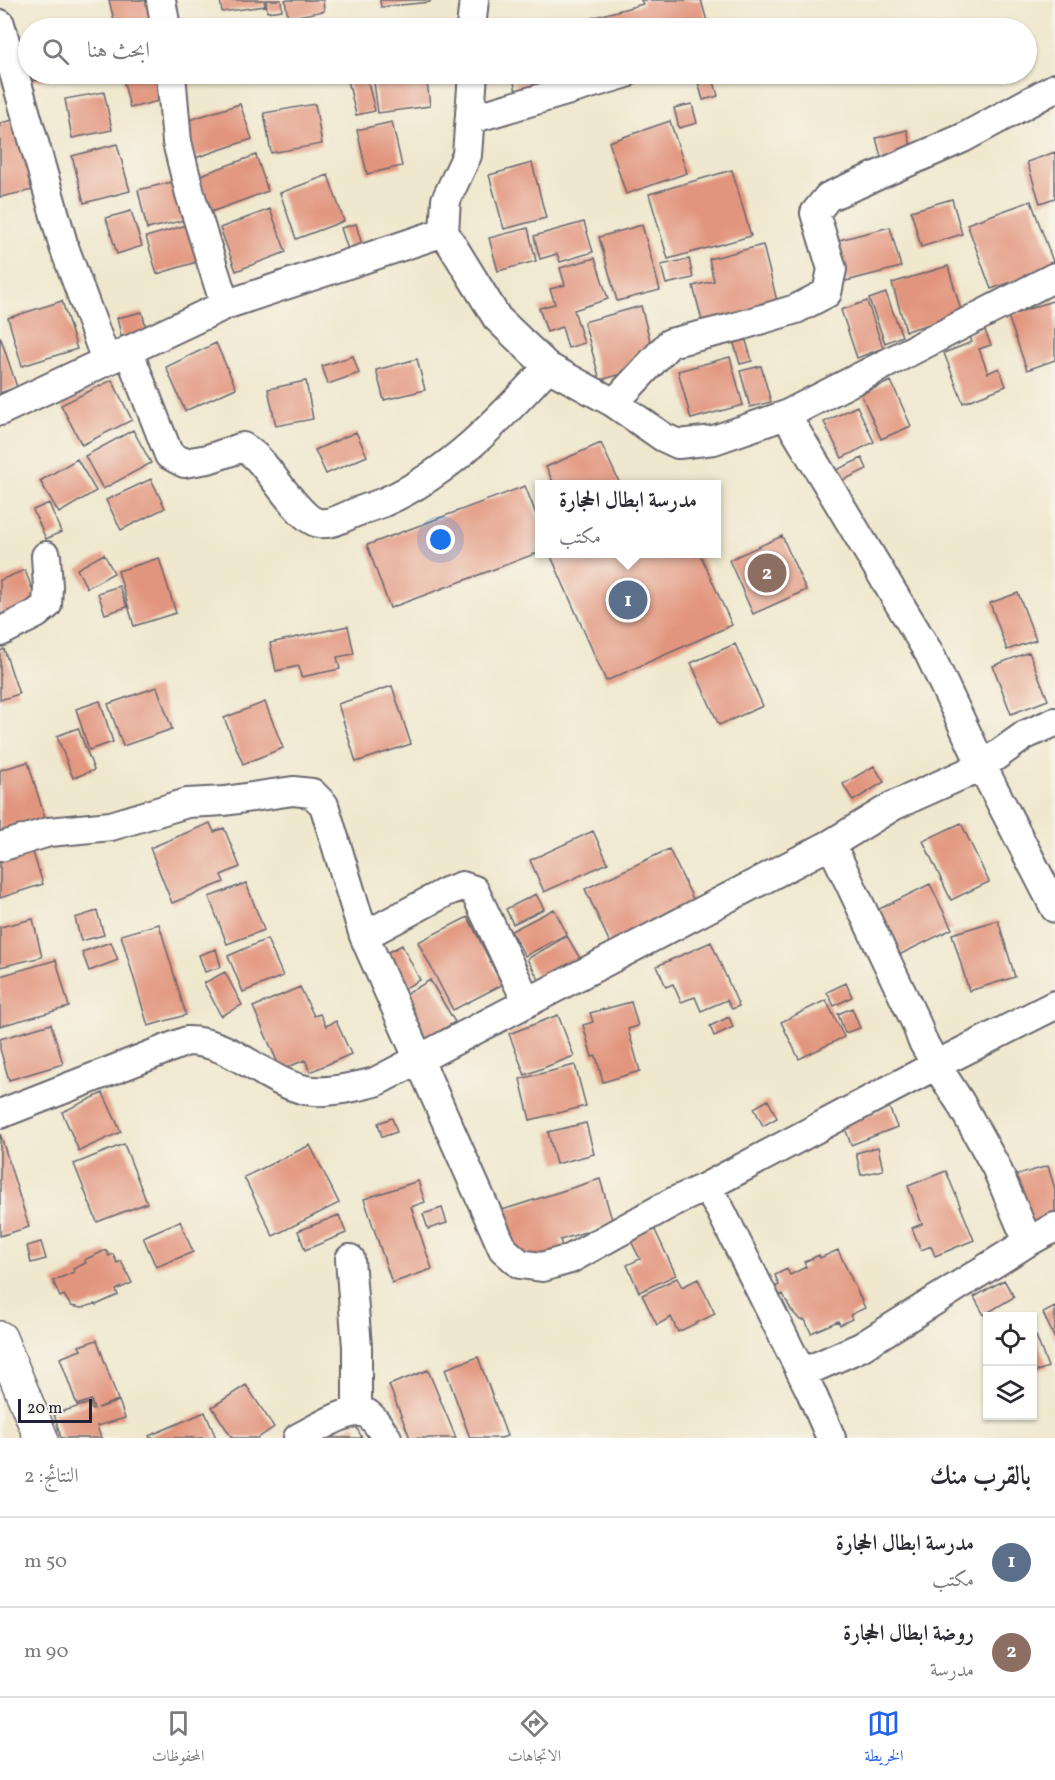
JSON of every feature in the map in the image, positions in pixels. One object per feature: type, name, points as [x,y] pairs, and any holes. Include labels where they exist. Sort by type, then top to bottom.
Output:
[{"type":"main road","points":[[0,1338],[41,1438]]},
{"type":"main road","points":[[0,1400],[16,1438]]},
{"type":"street","points":[[161,0],[164,18]]},
{"type":"street","points":[[472,18],[474,0]]},
{"type":"street","points":[[0,24],[64,247],[169,455],[184,463],[208,459],[243,447],[259,459],[307,517],[320,523],[332,521],[385,502],[434,473],[463,451],[548,366]]},
{"type":"street","points":[[172,84],[177,142],[190,194],[225,305]]},
{"type":"street","points":[[473,84],[467,155],[446,200],[444,232],[497,318],[548,366],[614,403],[663,437],[678,444],[714,440],[786,415],[1055,278]]},
{"type":"street","points":[[471,119],[590,84]]},
{"type":"street","points":[[614,403],[670,343],[796,309],[827,293],[832,269],[815,213],[828,197],[963,138],[1055,88]]},
{"type":"street","points":[[0,411],[225,305],[444,232]]},
{"type":"street","points":[[786,415],[929,653],[982,766],[1055,908]]},
{"type":"street","points":[[0,632],[36,614],[47,605],[46,556]]},
{"type":"street","points":[[0,1114],[187,1041],[210,1043],[285,1084],[308,1091],[354,1087],[375,1082],[831,844],[893,806],[982,766],[1025,735],[1055,722]]},
{"type":"street","points":[[0,847],[49,832],[111,826],[187,803],[225,801],[293,791],[312,793],[324,805],[364,936],[503,1249],[520,1264],[542,1267],[570,1259],[673,1202],[1055,1005]]},
{"type":"street","points":[[831,844],[922,1040],[996,1167],[1028,1242]]},
{"type":"street","points":[[364,936],[446,892],[462,886],[474,890],[527,1002]]},
{"type":"street","points":[[706,1187],[720,1209],[802,1373],[831,1438]]},
{"type":"street","points":[[802,1373],[861,1347],[1055,1227]]},
{"type":"street","points":[[350,1259],[357,1347],[357,1411]]},
{"type":"street","points":[[298,1438],[346,1414],[357,1411],[370,1415],[387,1438]]},
{"type":"building","points":[[109,0],[151,0],[155,18],[114,18]]},
{"type":"building","points":[[220,0],[264,0],[265,6],[222,12]]},
{"type":"building","points":[[266,0],[281,0],[282,10],[267,12]]},
{"type":"building","points":[[285,0],[323,0],[324,11],[288,18]]},
{"type":"building","points":[[380,0],[430,0],[430,2],[381,7]]},
{"type":"building","points":[[641,0],[701,0],[706,18],[591,18],[643,4]]},
{"type":"building","points":[[124,84],[160,84],[163,100],[130,108]]},
{"type":"building","points":[[349,84],[368,84],[375,111],[356,115]]},
{"type":"building","points":[[374,84],[427,84],[430,106],[378,113]]},
{"type":"building","points":[[514,84],[561,84],[517,95]]},
{"type":"building","points":[[699,84],[715,84],[718,96],[703,100]]},
{"type":"building","points":[[104,92],[112,130],[72,138],[65,99]]},
{"type":"building","points":[[240,104],[252,139],[195,158],[183,122]]},
{"type":"building","points":[[315,104],[322,144],[271,153],[264,113]]},
{"type":"building","points":[[692,104],[697,123],[679,128],[674,108]]},
{"type":"building","points":[[18,119],[33,190],[0,197],[0,123]]},
{"type":"building","points":[[670,121],[687,173],[626,194],[609,142]]},
{"type":"building","points":[[392,122],[402,166],[367,174],[357,130]]},
{"type":"building","points":[[907,130],[913,155],[883,164],[876,138]]},
{"type":"building","points":[[117,144],[130,191],[84,203],[72,156]]},
{"type":"building","points":[[1055,152],[1055,198],[1040,203],[1027,162]]},
{"type":"building","points":[[256,155],[268,191],[211,212],[198,176]]},
{"type":"building","points":[[532,163],[546,218],[504,229],[489,175]]},
{"type":"building","points":[[732,170],[751,236],[668,259],[649,194]]},
{"type":"building","points":[[328,175],[344,221],[296,239],[280,193]]},
{"type":"building","points":[[180,180],[189,219],[147,229],[138,190]]},
{"type":"building","points":[[952,199],[962,234],[921,247],[911,211]]},
{"type":"building","points":[[1031,201],[1055,267],[991,289],[967,224]]},
{"type":"building","points":[[270,209],[286,252],[236,271],[220,228]]},
{"type":"building","points":[[131,211],[142,246],[117,254],[106,218]]},
{"type":"building","points":[[584,222],[593,252],[560,262],[557,254],[540,259],[534,236]]},
{"type":"building","points":[[190,224],[200,261],[157,274],[146,237]]},
{"type":"building","points":[[356,224],[363,248],[349,253],[341,228]]},
{"type":"building","points":[[642,225],[660,290],[617,301],[599,237]]},
{"type":"building","points":[[890,227],[901,267],[846,281],[835,241]]},
{"type":"building","points":[[528,228],[536,261],[498,271],[489,238]]},
{"type":"building","points":[[763,245],[780,313],[705,332],[693,286],[714,281],[709,259]]},
{"type":"building","points":[[595,258],[608,299],[574,310],[584,343],[568,348],[562,327],[547,332],[539,308],[555,304],[550,289],[565,285],[560,268]]},
{"type":"building","points":[[689,259],[693,278],[666,284],[661,265]]},
{"type":"building","points":[[948,266],[962,314],[906,331],[892,283]]},
{"type":"building","points":[[886,293],[902,336],[885,343],[869,299]]},
{"type":"building","points":[[1055,300],[1055,360],[1027,370],[1008,316]]},
{"type":"building","points":[[62,301],[77,349],[22,366],[8,318]]},
{"type":"building","points":[[867,301],[883,348],[857,358],[841,310]]},
{"type":"building","points":[[641,306],[653,352],[637,356],[640,369],[600,380],[584,322]]},
{"type":"building","points":[[142,312],[147,332],[122,339],[117,318]]},
{"type":"building","points":[[984,328],[991,345],[979,349],[988,373],[999,368],[1006,386],[963,403],[944,353],[972,342],[969,334]]},
{"type":"building","points":[[744,334],[752,361],[740,364],[732,337]]},
{"type":"building","points":[[0,336],[17,387],[0,393]]},
{"type":"building","points":[[216,343],[236,388],[185,411],[166,367]]},
{"type":"building","points":[[353,356],[359,373],[328,384],[322,366]]},
{"type":"building","points":[[730,357],[743,405],[691,419],[678,371]]},
{"type":"building","points":[[417,359],[425,390],[384,400],[376,370]]},
{"type":"building","points":[[761,366],[771,402],[750,407],[740,371]]},
{"type":"building","points":[[112,380],[132,420],[82,445],[61,405]]},
{"type":"building","points":[[306,381],[313,419],[276,426],[268,389]]},
{"type":"building","points":[[891,381],[911,426],[881,439],[861,394]]},
{"type":"building","points":[[857,406],[874,442],[842,458],[824,422]]},
{"type":"building","points":[[133,430],[151,463],[103,489],[85,456]]},
{"type":"building","points":[[356,432],[367,456],[326,474],[315,450]]},
{"type":"building","points":[[601,443],[618,480],[552,480],[546,467]]},
{"type":"building","points":[[862,458],[867,469],[839,482],[834,471]]},
{"type":"building","points":[[77,459],[96,491],[59,513],[40,481]]},
{"type":"building","points":[[151,479],[165,508],[121,530],[106,500]]},
{"type":"building","points":[[525,486],[535,511],[535,554],[390,608],[367,545]]},
{"type":"building","points":[[49,503],[61,532],[46,539],[33,510]]},
{"type":"building","points":[[782,536],[806,590],[753,614],[729,560]]},
{"type":"building","points":[[104,554],[114,573],[87,588],[77,569]]},
{"type":"building","points":[[159,558],[176,613],[134,626],[118,571]]},
{"type":"building","points":[[552,558],[702,558],[732,625],[606,681]]},
{"type":"building","points":[[25,570],[37,602],[0,616],[0,580]]},
{"type":"building","points":[[119,586],[127,607],[105,614],[98,593]]},
{"type":"building","points":[[1018,593],[1036,640],[1007,650],[990,603]]},
{"type":"building","points":[[348,626],[354,654],[337,657],[340,669],[301,677],[299,666],[276,671],[270,643]]},
{"type":"building","points":[[735,644],[763,706],[719,725],[691,663]]},
{"type":"building","points":[[4,649],[19,694],[0,700],[0,651]]},
{"type":"building","points":[[1029,652],[1048,700],[1011,714],[993,666]]},
{"type":"building","points":[[392,686],[411,744],[356,762],[338,704]]},
{"type":"building","points":[[157,687],[172,729],[123,746],[108,704]]},
{"type":"building","points":[[100,701],[113,742],[89,750],[76,709]]},
{"type":"building","points":[[265,702],[283,748],[243,764],[224,718]]},
{"type":"building","points":[[78,728],[94,770],[73,778],[57,736]]},
{"type":"building","points":[[28,762],[47,825],[0,839],[0,770]]},
{"type":"building","points":[[874,766],[884,782],[853,801],[843,784]]},
{"type":"building","points":[[210,823],[214,832],[224,828],[240,867],[221,875],[224,882],[172,903],[150,848]]},
{"type":"building","points":[[961,823],[989,882],[951,900],[923,841]]},
{"type":"building","points":[[593,831],[608,863],[544,892],[530,860]]},
{"type":"building","points":[[31,846],[43,884],[0,898],[0,856]]},
{"type":"building","points":[[669,849],[695,903],[610,943],[585,889]]},
{"type":"building","points":[[246,883],[264,930],[227,944],[209,897]]},
{"type":"building","points":[[930,884],[952,929],[897,956],[875,911]]},
{"type":"building","points":[[536,894],[544,909],[513,924],[506,909]]},
{"type":"building","points":[[554,909],[567,934],[525,956],[511,931]]},
{"type":"building","points":[[97,911],[104,935],[81,941],[75,918]]},
{"type":"building","points":[[468,917],[502,985],[453,1010],[418,942]]},
{"type":"building","points":[[33,919],[42,957],[0,967],[0,927]]},
{"type":"building","points":[[998,920],[1015,977],[969,991],[952,934]]},
{"type":"building","points":[[159,924],[186,1015],[148,1026],[121,935]]},
{"type":"building","points":[[567,936],[581,960],[541,983],[527,959]]},
{"type":"building","points":[[267,939],[283,976],[243,992],[228,956]]},
{"type":"building","points":[[111,942],[118,960],[89,971],[82,952]]},
{"type":"building","points":[[711,942],[739,1006],[732,1009],[727,1000],[701,1011],[695,997],[681,1002],[673,984],[666,987],[657,966]]},
{"type":"building","points":[[402,945],[420,980],[396,993],[377,958]]},
{"type":"building","points":[[216,949],[221,967],[205,972],[199,955]]},
{"type":"building","points":[[56,960],[69,1007],[0,1026],[0,976]]},
{"type":"building","points":[[225,972],[242,1005],[221,1016],[204,983]]},
{"type":"building","points":[[430,980],[455,1022],[423,1041],[398,999]]},
{"type":"building","points":[[846,983],[852,997],[834,1006],[827,992]]},
{"type":"building","points":[[300,987],[314,1016],[320,1014],[326,1026],[336,1021],[351,1054],[310,1072],[305,1060],[281,1070],[253,1007]]},
{"type":"building","points":[[826,1000],[844,1037],[799,1059],[781,1022]]},
{"type":"building","points":[[631,1002],[638,1026],[628,1029],[640,1071],[603,1082],[596,1056],[592,1057],[583,1025],[593,1022],[590,1013]]},
{"type":"building","points":[[852,1008],[860,1028],[845,1033],[838,1014]]},
{"type":"building","points":[[558,1015],[574,1056],[525,1075],[509,1034]]},
{"type":"building","points":[[729,1017],[733,1027],[714,1036],[710,1026]]},
{"type":"building","points":[[51,1024],[63,1064],[9,1080],[0,1049],[0,1039]]},
{"type":"building","points":[[575,1065],[586,1106],[530,1120],[520,1079]]},
{"type":"building","points":[[103,1093],[121,1132],[79,1151],[62,1112]]},
{"type":"building","points":[[768,1100],[777,1118],[763,1126],[754,1108]]},
{"type":"building","points":[[889,1107],[897,1127],[851,1145],[844,1125]]},
{"type":"building","points":[[392,1118],[397,1132],[382,1137],[378,1123]]},
{"type":"building","points":[[586,1123],[594,1154],[556,1164],[548,1132]]},
{"type":"building","points":[[0,1133],[29,1227],[0,1236]]},
{"type":"building","points":[[124,1144],[147,1203],[97,1222],[74,1164]]},
{"type":"building","points":[[310,1145],[339,1203],[273,1236],[244,1177]]},
{"type":"building","points":[[878,1147],[883,1170],[861,1175],[856,1153]]},
{"type":"building","points":[[1048,1166],[1055,1189],[1055,1223],[1024,1233],[1007,1178]]},
{"type":"building","points":[[946,1171],[974,1240],[935,1256],[931,1246],[921,1250],[912,1228],[922,1224],[908,1186]]},
{"type":"building","points":[[600,1179],[613,1223],[560,1240],[564,1253],[517,1267],[499,1211]]},
{"type":"building","points":[[418,1181],[425,1202],[411,1207],[432,1269],[392,1283],[364,1199]]},
{"type":"building","points":[[442,1208],[447,1223],[428,1229],[423,1214]]},
{"type":"building","points":[[339,1215],[346,1233],[305,1250],[298,1231]]},
{"type":"building","points":[[180,1221],[193,1252],[156,1267],[143,1237]]},
{"type":"building","points":[[653,1226],[676,1275],[639,1292],[627,1265],[640,1259],[629,1237]]},
{"type":"building","points":[[41,1242],[46,1259],[31,1263],[27,1246]]},
{"type":"building","points":[[106,1250],[109,1256],[113,1254],[117,1263],[121,1261],[132,1283],[116,1290],[118,1295],[96,1305],[81,1308],[71,1306],[64,1295],[60,1297],[53,1281],[74,1272],[73,1269],[86,1263],[84,1260]]},
{"type":"building","points":[[838,1250],[865,1308],[850,1315],[852,1319],[840,1325],[838,1321],[811,1333],[805,1320],[800,1320],[791,1310],[783,1294],[772,1299],[768,1290],[779,1285],[775,1275],[787,1269],[790,1275],[806,1267],[804,1262]]},
{"type":"building","points":[[677,1278],[682,1287],[698,1279],[715,1314],[678,1332],[671,1317],[657,1325],[642,1295]]},
{"type":"building","points":[[1004,1280],[1014,1297],[983,1313],[974,1297]]},
{"type":"building","points":[[1055,1307],[1055,1339],[1043,1313]]},
{"type":"building","points":[[1037,1339],[1048,1367],[1037,1371]]},
{"type":"building","points":[[97,1340],[118,1400],[98,1408],[119,1401],[125,1418],[97,1426],[101,1438],[61,1438],[54,1414],[90,1403],[92,1410],[94,1409],[91,1400],[77,1405],[60,1358],[81,1350],[79,1346]]},
{"type":"building","points":[[478,1357],[507,1436],[501,1438],[470,1438],[445,1369]]},
{"type":"building","points":[[428,1370],[456,1438],[410,1438],[389,1385]]},
{"type":"building","points":[[246,1385],[274,1427],[258,1438],[232,1438],[212,1407]]},
{"type":"building","points":[[205,1412],[216,1438],[150,1438],[149,1436]]},
{"type":"building","points":[[355,1424],[362,1438],[327,1438]]},
{"type":"place","name":"روضة ابطال الحجارة","points":[[767,573]]},
{"type":"place","name":"مدرسة ابطال الحجارة","points":[[628,600]]}]
